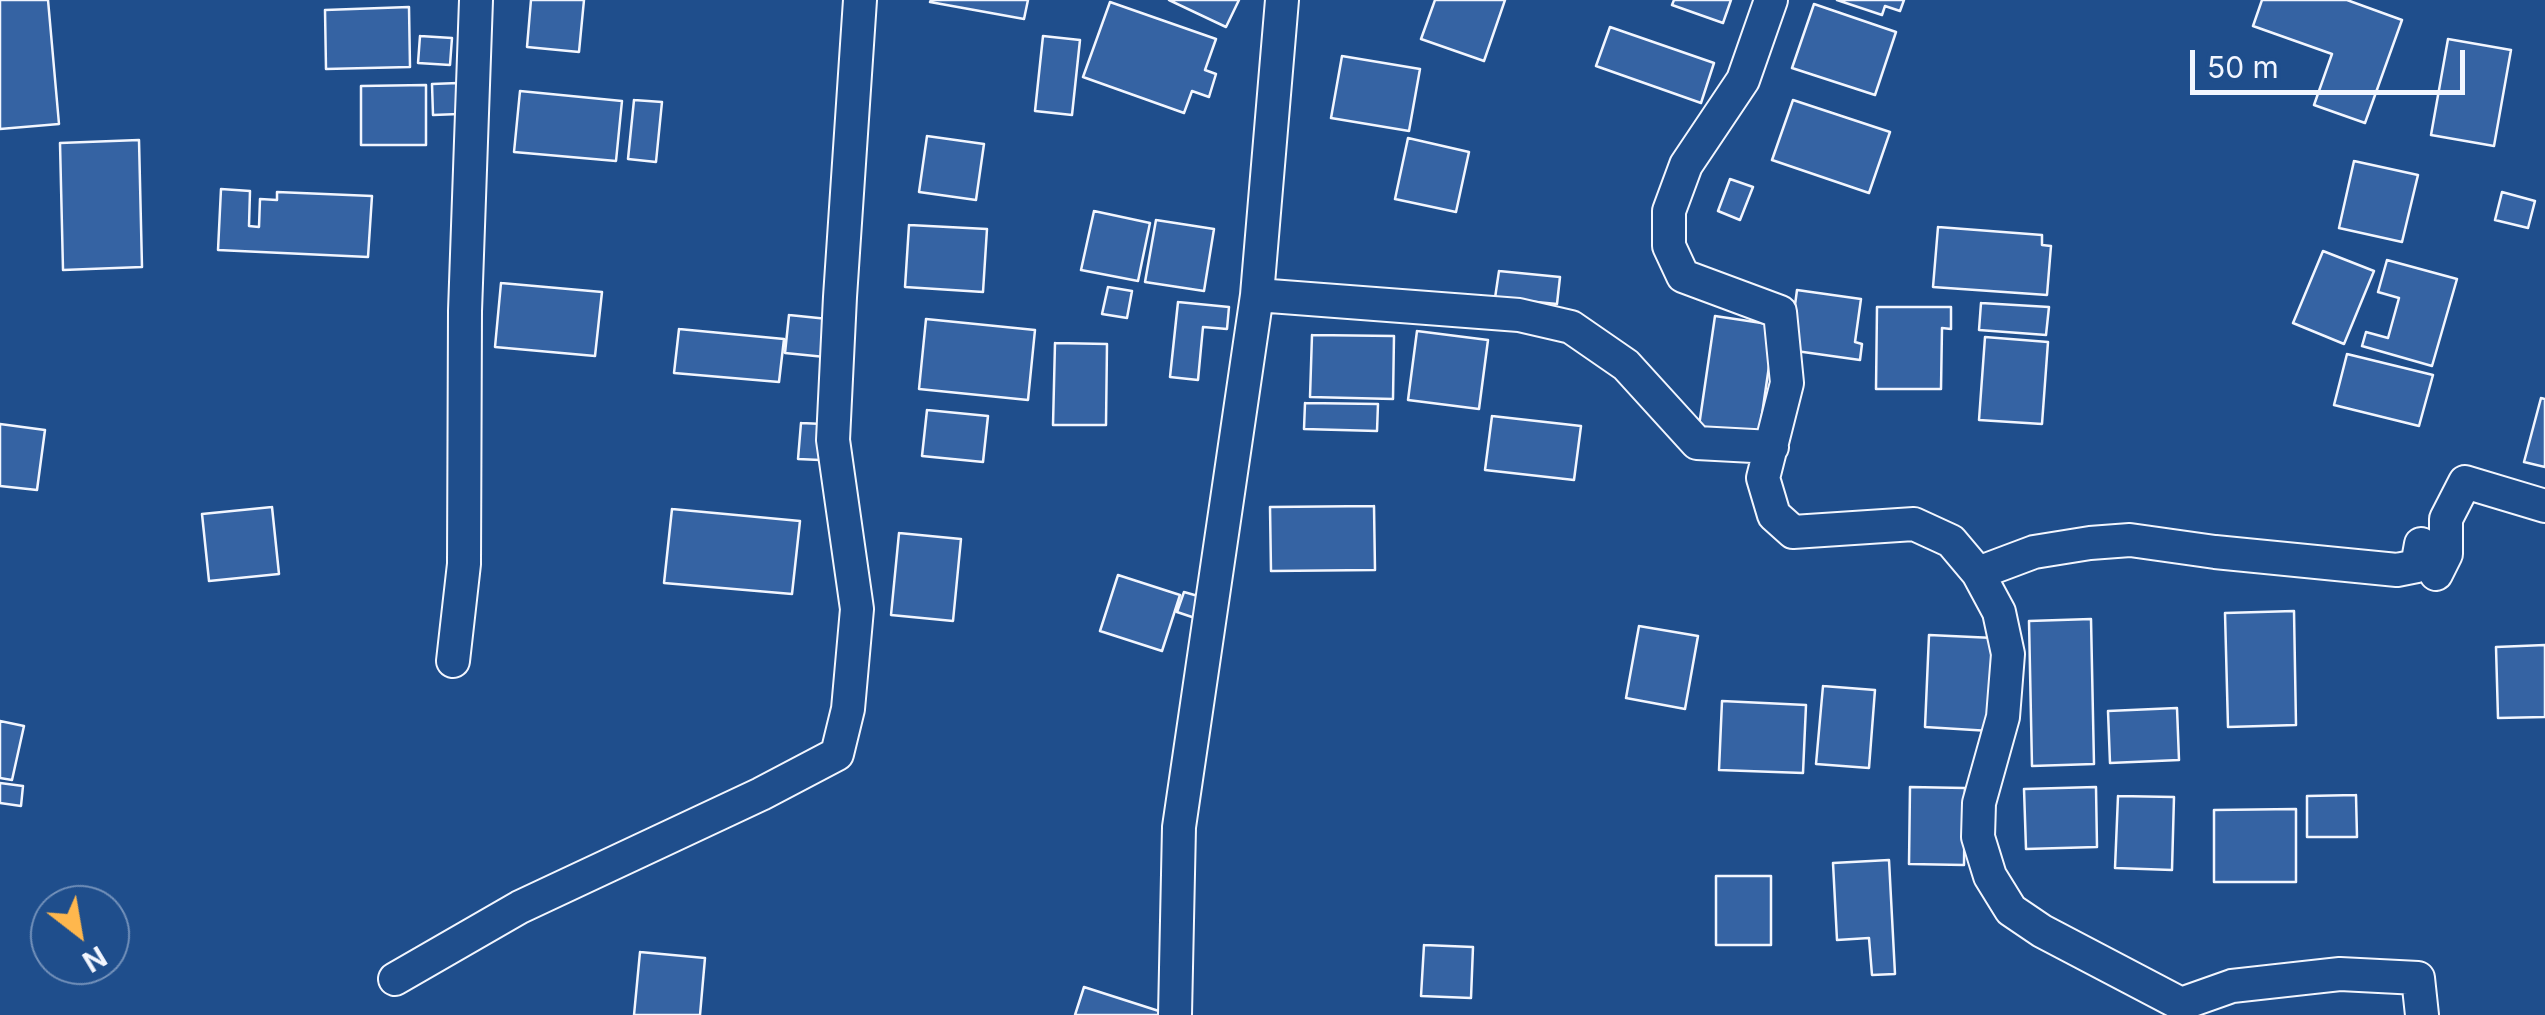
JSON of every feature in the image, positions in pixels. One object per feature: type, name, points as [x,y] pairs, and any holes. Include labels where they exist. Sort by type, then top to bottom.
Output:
[{"type":"street","points":[[453,661],[464,564],[465,311],[476,0]]},
{"type":"street","points":[[395,979],[520,907],[837,754],[848,709],[857,609],[833,440],[860,0]]},
{"type":"street","points":[[1175,1015],[1179,827],[1256,295],[1282,0]]},
{"type":"street","points":[[1771,0],[1743,80],[1686,165],[1669,211],[1669,246],[1683,276],[1780,312],[1786,383],[1763,478],[1774,515],[1792,532],[1914,524],[1951,541],[1978,573],[1999,612],[2008,654],[2003,717],[1979,803],[1978,837],[1990,876],[2012,910],[2042,932],[2181,1004],[2232,986],[2340,974],[2418,978],[2422,1015]]},
{"type":"street","points":[[1256,295],[1518,315],[1571,327],[1626,365],[1697,443],[1772,447]]},
{"type":"street","points":[[1978,573],[2034,552],[2130,540],[2396,570],[2416,566],[2421,544],[2436,574],[2446,554],[2446,519],[2465,482],[2545,506]]},
{"type":"building","points":[[0,0],[48,0],[59,124],[0,129]]},
{"type":"building","points":[[531,0],[584,0],[579,52],[527,47]]},
{"type":"building","points":[[931,0],[1028,0],[1024,19]]},
{"type":"building","points":[[1169,0],[1239,0],[1226,27]]},
{"type":"building","points":[[1435,0],[1505,0],[1484,61],[1421,39]]},
{"type":"building","points":[[1674,0],[1731,0],[1723,23],[1672,5]]},
{"type":"building","points":[[1837,0],[1904,0],[1900,11],[1885,6],[1882,15]]},
{"type":"building","points":[[2262,0],[2347,0],[2402,20],[2365,123],[2314,105],[2332,54],[2253,26]]},
{"type":"building","points":[[1110,2],[1216,39],[1205,70],[1216,74],[1209,97],[1192,91],[1184,113],[1083,77]]},
{"type":"building","points":[[1814,4],[1896,32],[1875,95],[1792,68]]},
{"type":"building","points":[[409,7],[410,67],[326,69],[325,10]]},
{"type":"building","points":[[1610,27],[1714,63],[1701,103],[1596,66]]},
{"type":"building","points":[[420,36],[452,38],[450,65],[418,63]]},
{"type":"building","points":[[1043,36],[1080,40],[1072,115],[1035,111]]},
{"type":"building","points":[[2448,39],[2511,50],[2494,146],[2431,135]]},
{"type":"building","points":[[1342,56],[1420,69],[1409,131],[1331,118]]},
{"type":"building","points":[[458,83],[459,114],[433,115],[432,84]]},
{"type":"building","points":[[426,85],[426,145],[361,145],[361,86]]},
{"type":"building","points":[[520,91],[622,101],[616,161],[514,152]]},
{"type":"building","points":[[634,100],[662,102],[656,162],[628,159]]},
{"type":"building","points":[[1793,100],[1890,132],[1869,193],[1772,160]]},
{"type":"building","points":[[927,136],[984,144],[976,200],[919,192]]},
{"type":"building","points":[[1408,138],[1469,152],[1456,212],[1395,199]]},
{"type":"building","points":[[139,140],[142,267],[63,270],[60,143]]},
{"type":"building","points":[[2354,161],[2418,175],[2402,242],[2339,228]]},
{"type":"building","points":[[1730,179],[1753,187],[1740,220],[1718,211]]},
{"type":"building","points":[[221,189],[250,191],[249,226],[259,227],[260,199],[277,200],[277,192],[372,196],[368,257],[218,250]]},
{"type":"building","points":[[2502,192],[2535,201],[2528,228],[2495,220]]},
{"type":"building","points":[[1094,211],[1150,223],[1138,281],[1081,270]]},
{"type":"building","points":[[1156,220],[1214,229],[1204,291],[1145,282]]},
{"type":"building","points":[[909,225],[987,229],[983,292],[905,287]]},
{"type":"building","points":[[1938,227],[2042,235],[2042,245],[2051,246],[2047,295],[1933,287]]},
{"type":"building","points":[[2323,251],[2374,271],[2344,344],[2293,323]]},
{"type":"building","points":[[2387,260],[2457,279],[2432,366],[2362,346],[2366,332],[2388,338],[2399,298],[2378,292]]},
{"type":"building","points":[[1499,271],[1560,277],[1557,304],[1495,298]]},
{"type":"building","points":[[501,283],[602,292],[595,356],[495,347]]},
{"type":"building","points":[[1108,287],[1132,291],[1127,318],[1102,314]]},
{"type":"building","points":[[1797,290],[1861,299],[1855,342],[1862,344],[1860,360],[1789,350]]},
{"type":"building","points":[[1178,302],[1229,307],[1227,329],[1203,327],[1198,380],[1170,377]]},
{"type":"building","points":[[1981,303],[2049,307],[2046,335],[1979,330]]},
{"type":"building","points":[[1877,307],[1951,307],[1951,329],[1942,328],[1941,389],[1876,389]]},
{"type":"building","points":[[789,315],[828,319],[825,357],[785,353]]},
{"type":"building","points":[[1715,316],[1775,325],[1759,435],[1699,426]]},
{"type":"building","points":[[926,319],[1035,330],[1028,400],[919,389]]},
{"type":"building","points":[[679,329],[784,339],[779,382],[674,373]]},
{"type":"building","points":[[1417,331],[1488,340],[1479,409],[1408,400]]},
{"type":"building","points":[[1312,335],[1394,336],[1393,399],[1310,397]]},
{"type":"building","points":[[1985,337],[2048,342],[2042,424],[1979,420]]},
{"type":"building","points":[[1055,343],[1107,344],[1106,425],[1053,425]]},
{"type":"building","points":[[2347,354],[2433,375],[2419,426],[2334,405]]},
{"type":"building","points":[[2541,398],[2545,399],[2545,467],[2524,462]]},
{"type":"building","points":[[1305,403],[1378,404],[1377,431],[1304,429]]},
{"type":"building","points":[[927,410],[988,416],[983,462],[922,456]]},
{"type":"building","points":[[1492,416],[1581,426],[1574,480],[1485,470]]},
{"type":"building","points":[[801,423],[823,424],[820,460],[798,459]]},
{"type":"building","points":[[0,424],[45,430],[37,490],[0,486]]},
{"type":"building","points":[[1374,506],[1375,570],[1271,571],[1270,507]]},
{"type":"building","points":[[272,507],[279,574],[209,581],[202,514]]},
{"type":"building","points":[[672,509],[800,521],[792,594],[664,583]]},
{"type":"building","points":[[899,533],[961,539],[953,621],[891,615]]},
{"type":"building","points":[[1118,575],[1180,595],[1162,651],[1100,631]]},
{"type":"building","points":[[1184,592],[1205,598],[1198,619],[1177,612]]},
{"type":"building","points":[[2294,611],[2296,725],[2228,727],[2225,613]]},
{"type":"building","points":[[2091,619],[2094,764],[2032,766],[2029,621]]},
{"type":"building","points":[[1639,626],[1698,636],[1685,709],[1626,698]]},
{"type":"building","points":[[1929,635],[1994,638],[1990,731],[1925,727]]},
{"type":"building","points":[[2545,645],[2545,717],[2498,718],[2496,647]]},
{"type":"building","points":[[1823,686],[1875,690],[1869,768],[1816,764]]},
{"type":"building","points":[[1722,701],[1806,705],[1803,773],[1719,770]]},
{"type":"building","points":[[2177,708],[2179,760],[2110,763],[2108,711]]},
{"type":"building","points":[[0,721],[24,726],[12,780],[0,778]]},
{"type":"building","points":[[0,783],[23,786],[21,806],[0,803]]},
{"type":"building","points":[[1910,787],[1965,788],[1964,865],[1909,864]]},
{"type":"building","points":[[2096,787],[2097,847],[2026,849],[2024,789]]},
{"type":"building","points":[[2356,795],[2357,837],[2307,837],[2307,796]]},
{"type":"building","points":[[2118,796],[2174,797],[2172,870],[2115,868]]},
{"type":"building","points":[[2296,809],[2296,882],[2214,882],[2214,810]]},
{"type":"building","points":[[1889,860],[1895,974],[1872,975],[1869,938],[1837,940],[1833,863]]},
{"type":"building","points":[[1716,876],[1771,876],[1771,945],[1716,945]]},
{"type":"building","points":[[1424,945],[1473,947],[1471,998],[1421,996]]},
{"type":"building","points":[[640,952],[705,958],[700,1015],[634,1015]]},
{"type":"building","points":[[1084,987],[1162,1012],[1161,1015],[1075,1015]]}]
